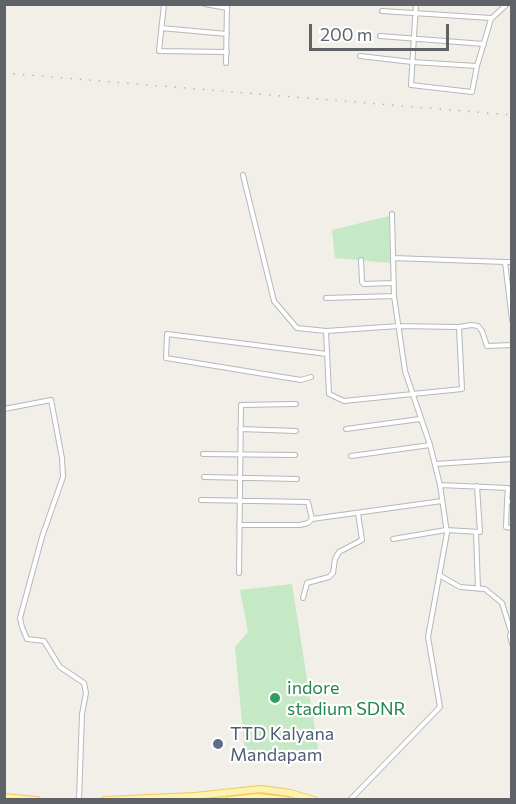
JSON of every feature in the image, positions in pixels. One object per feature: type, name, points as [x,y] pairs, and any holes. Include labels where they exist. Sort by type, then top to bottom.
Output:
[{"type":"main road","points":[[105,800],[195,796],[261,789],[290,793],[314,800]]},
{"type":"main road","points":[[4,797],[37,800]]},
{"type":"main road","points":[[229,800],[257,797],[286,800]]},
{"type":"street","points":[[164,4],[159,51],[227,52]]},
{"type":"street","points":[[205,4],[227,6],[226,63]]},
{"type":"street","points":[[416,4],[411,85],[472,92],[477,66],[492,18],[507,4]]},
{"type":"street","points":[[382,11],[492,18]]},
{"type":"street","points":[[161,28],[227,34]]},
{"type":"street","points":[[380,36],[484,44]]},
{"type":"street","points":[[360,56],[477,66]]},
{"type":"street","points":[[243,175],[274,301],[297,328],[326,331],[399,326],[478,326],[487,346],[512,345]]},
{"type":"street","points":[[350,800],[440,707],[428,637],[446,530],[435,464],[405,371],[394,296],[392,214]]},
{"type":"street","points":[[393,258],[512,262]]},
{"type":"street","points":[[360,260],[364,284],[394,283]]},
{"type":"street","points":[[505,262],[512,320]]},
{"type":"street","points":[[326,298],[394,296]]},
{"type":"street","points":[[326,331],[329,393],[344,401],[462,388],[459,327]]},
{"type":"street","points":[[311,377],[301,380],[166,358],[167,334],[327,354]]},
{"type":"street","points":[[4,409],[51,400],[52,405],[62,458],[63,477],[42,537],[20,618],[21,627],[27,639],[44,641],[60,667],[84,684],[87,693],[82,714],[79,800]]},
{"type":"street","points":[[239,573],[241,405],[296,404]]},
{"type":"street","points":[[346,429],[420,419]]},
{"type":"street","points":[[240,429],[296,431]]},
{"type":"street","points":[[351,456],[430,445]]},
{"type":"street","points":[[203,454],[295,455]]},
{"type":"street","points":[[435,464],[512,459]]},
{"type":"street","points":[[204,477],[297,479]]},
{"type":"street","points":[[440,485],[508,488],[506,527],[512,528]]},
{"type":"street","points":[[393,539],[446,530],[480,532],[477,486]]},
{"type":"street","points":[[201,500],[308,502],[312,519]]},
{"type":"street","points":[[239,525],[300,525],[312,519],[442,501]]},
{"type":"street","points":[[303,598],[307,583],[329,577],[333,573],[335,559],[339,552],[362,540],[358,513]]},
{"type":"street","points":[[476,532],[478,589]]},
{"type":"street","points":[[440,575],[460,587],[485,589],[502,603],[512,645]]},
{"type":"green space","points":[[389,216],[390,263],[335,258],[332,230]]},
{"type":"green space","name":"indore stadium SDNR","points":[[292,584],[318,749],[245,754],[235,647],[248,632],[240,590]]},
{"type":"railway","points":[[4,73],[512,115]]},
{"type":"place","name":"indore stadium SDNR","points":[[275,698]]},
{"type":"place","name":"TTD Kalyana Mandapam","points":[[218,744]]}]
